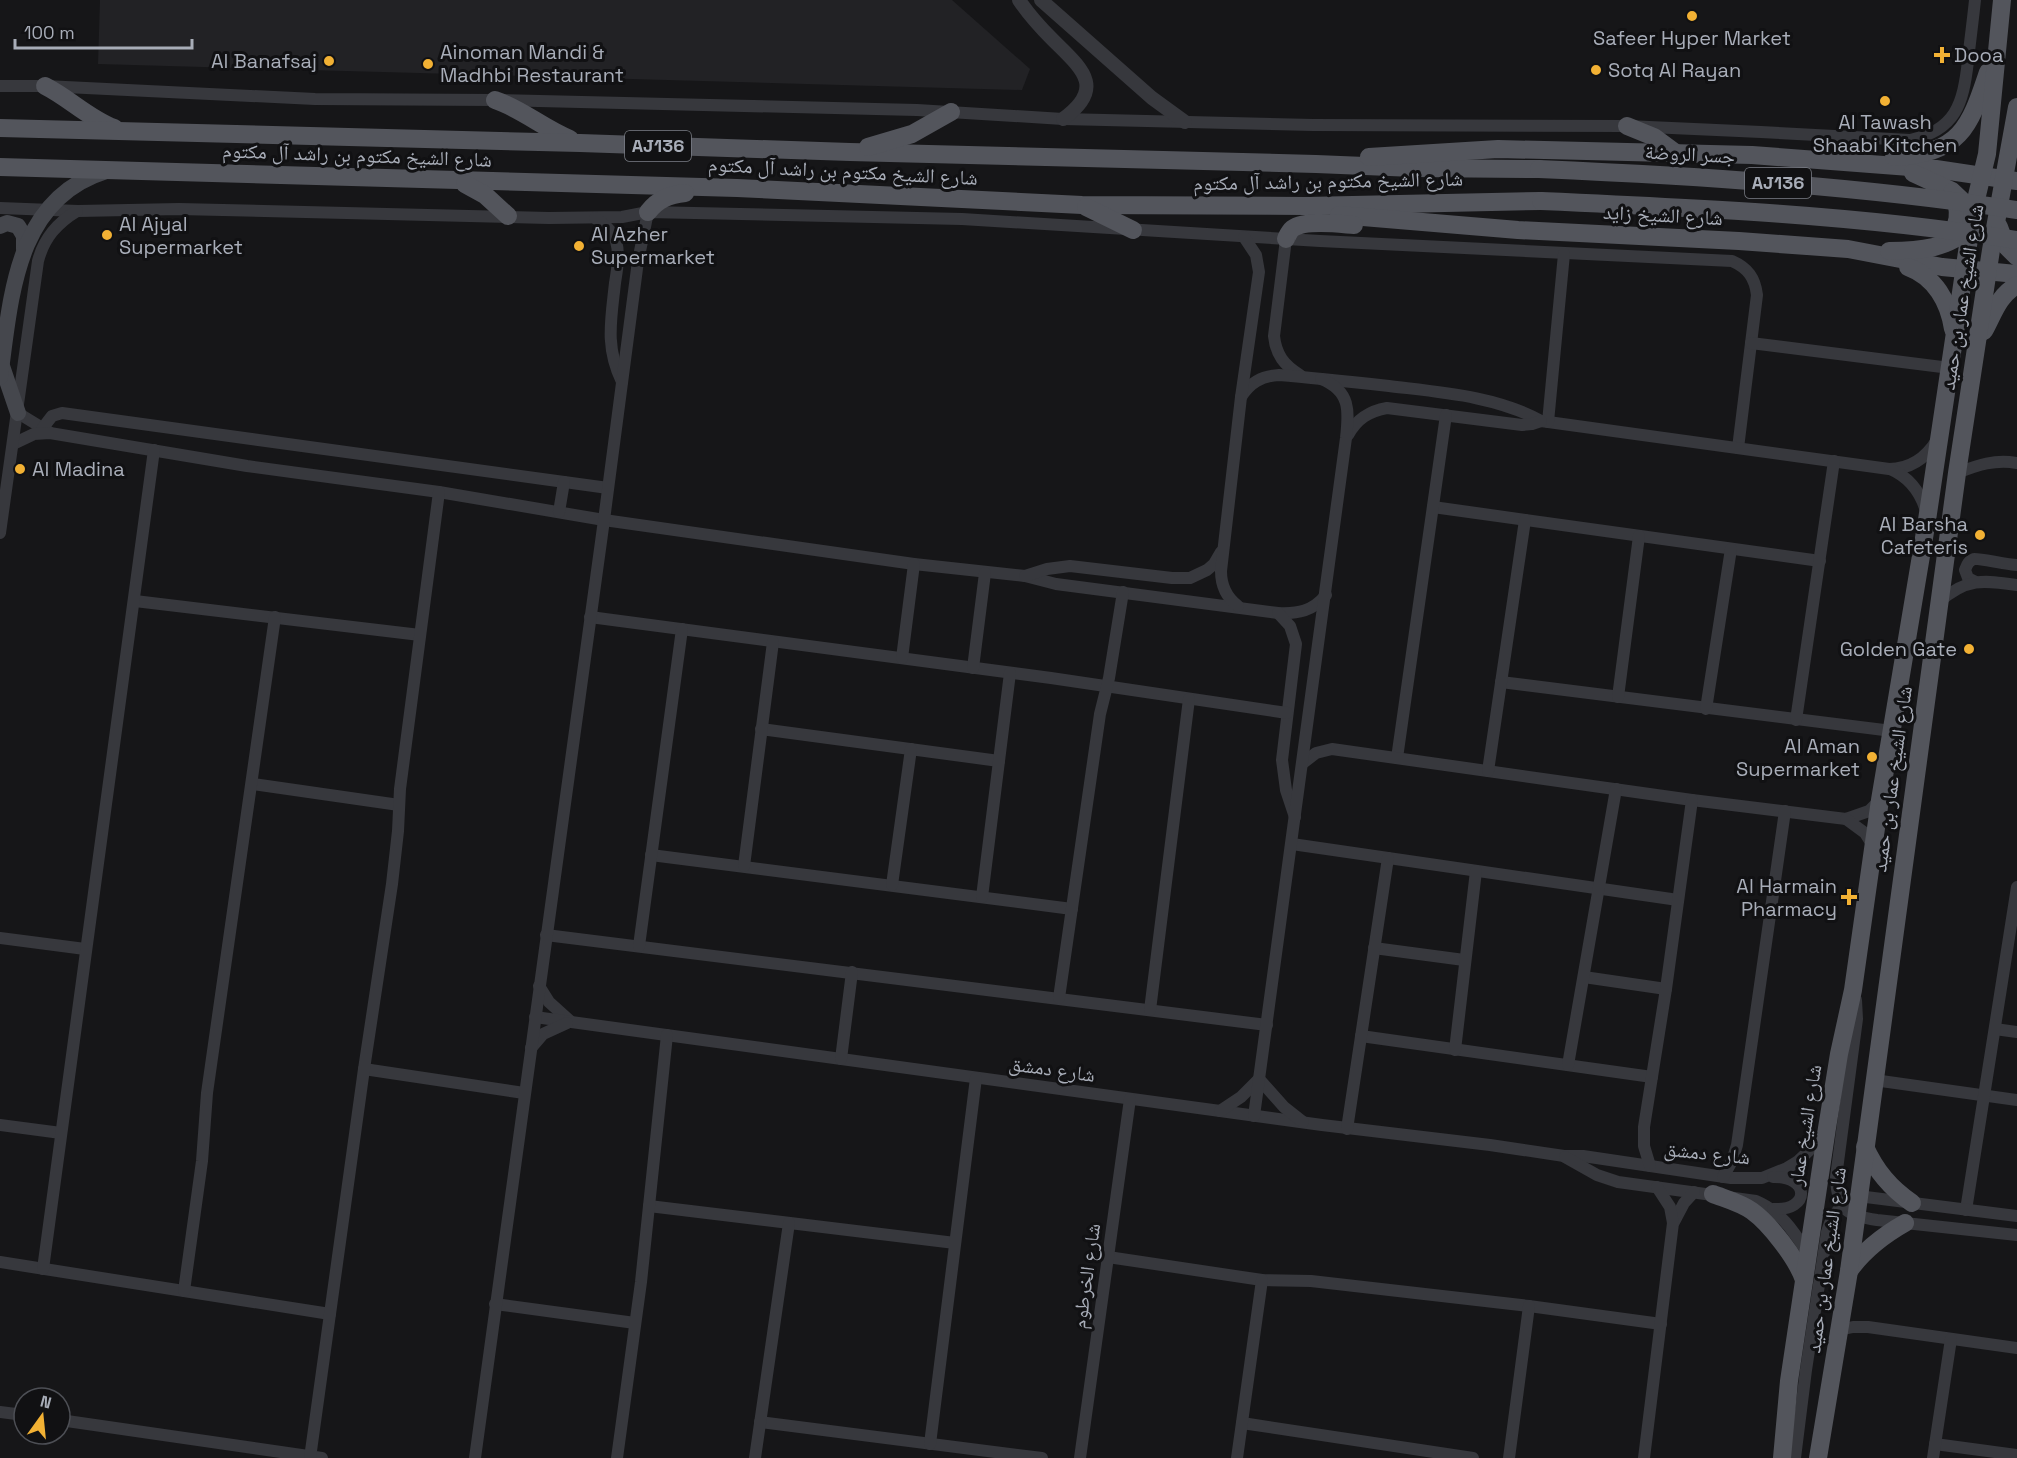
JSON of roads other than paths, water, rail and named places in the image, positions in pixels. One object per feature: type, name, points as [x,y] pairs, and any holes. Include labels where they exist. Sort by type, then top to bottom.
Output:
[{"type":"main road","name":"شارع الشيخ عمار بن حميد","points":[[2002,0],[1987,154],[2002,187]]},
{"type":"main road","points":[[1826,161],[1917,156],[1952,141],[1969,121],[1996,47]]},
{"type":"main road","points":[[45,86],[66,97],[99,122],[124,132]]},
{"type":"main road","points":[[495,100],[519,110],[553,132],[580,143]]},
{"type":"main road","name":"شارع الشيخ عمار بن حميد","points":[[1818,1458],[1849,1271],[1852,1206],[1865,1147],[1957,473],[1987,271],[1998,224],[2002,187],[2017,106]]},
{"type":"main road","points":[[849,152],[912,134],[951,112]]},
{"type":"main road","points":[[1627,126],[1654,137],[1677,154]]},
{"type":"main road","name":"شارع الشيخ مكتوم بن راشد آل مكتوم","points":[[0,128],[1414,168],[1539,169]]},
{"type":"main road","points":[[1316,164],[1407,153],[1498,148],[1752,155],[1936,169],[2002,187],[1957,238],[1944,244],[1907,251],[1848,249]]},
{"type":"main road","name":"شارع الشيخ مكتوم بن راشد آل مكتوم","points":[[0,167],[718,188],[1082,205],[1306,206],[1541,201],[1717,209],[1836,218],[2017,240]]},
{"type":"main road","points":[[1893,167],[1923,177],[1952,191],[1984,230],[1991,250]]},
{"type":"main road","name":"جسر الروضة","points":[[1539,169],[1726,178],[1890,193],[2017,210]]},
{"type":"main road","points":[[18,413],[1,372],[13,286],[24,249],[48,209],[63,192],[84,178],[110,170]]},
{"type":"main road","points":[[458,181],[477,189],[508,216]]},
{"type":"main road","name":"شارع الشيخ عمار بن حميد","points":[[1880,800],[1974,218],[2002,187]]},
{"type":"main road","points":[[648,212],[663,198],[718,188]]},
{"type":"main road","points":[[1944,244],[1955,229],[1959,216],[1957,202],[1952,191]]},
{"type":"main road","points":[[1082,205],[1133,230]]},
{"type":"main road","name":"شارع الشيخ زايد","points":[[1306,206],[1340,215],[1518,230],[1848,249],[1917,264],[2017,274]]},
{"type":"main road","points":[[0,226],[7,223],[18,226],[24,236],[24,249]]},
{"type":"main road","points":[[1286,239],[1290,230],[1300,225],[1314,224],[1500,232],[1518,230]]},
{"type":"main road","points":[[1998,224],[2006,246],[2017,257]]},
{"type":"main road","points":[[1801,247],[1907,267],[1923,274],[1937,288],[1949,310],[1954,341]]},
{"type":"main road","points":[[1977,343],[2003,295],[2017,285]]},
{"type":"main road","name":"شارع الشيخ عمار","points":[[1782,1458],[1788,1392],[1827,1128],[1839,1054],[1853,990],[1875,848],[1880,800]]},
{"type":"main road","points":[[1865,1147],[1879,1173],[1889,1185],[1912,1203]]},
{"type":"main road","points":[[1704,1193],[1742,1206],[1757,1215],[1791,1253],[1805,1280]]},
{"type":"main road","points":[[1849,1271],[1872,1245],[1905,1223]]},
{"type":"street","points":[[1019,0],[1036,22],[1082,69],[1086,80],[1086,91],[1082,102],[1063,119]]},
{"type":"street","points":[[1041,0],[1152,98],[1185,122]]},
{"type":"street","points":[[0,86],[45,86],[315,99],[495,100],[951,112],[1063,119],[1185,122],[1313,125],[1627,126],[1910,141],[1942,128],[1954,116],[1962,100],[1975,0]]},
{"type":"street","points":[[0,208],[78,211],[179,209],[595,218],[622,217],[648,212],[962,219],[1244,237],[1732,261],[1750,273],[1757,295],[1738,448]]},
{"type":"street","points":[[0,533],[41,252],[54,228],[78,211]]},
{"type":"street","points":[[475,1458],[638,261],[648,212]]},
{"type":"street","points":[[595,218],[611,231],[616,245],[617,266],[610,336],[613,360],[622,382]]},
{"type":"street","points":[[1238,606],[1222,587],[1221,571],[1241,397],[1259,272],[1256,255],[1244,237]]},
{"type":"street","points":[[1286,239],[1274,336],[1275,347],[1285,365],[1304,377]]},
{"type":"street","points":[[1545,421],[1564,254]]},
{"type":"street","points":[[1989,322],[2002,303],[2017,296]]},
{"type":"street","points":[[1751,343],[1950,368]]},
{"type":"street","points":[[1241,397],[1252,383],[1269,376],[1304,377],[1454,394],[1521,411],[1545,421],[1889,469],[1903,468],[1921,459],[1932,448],[1939,432]]},
{"type":"street","points":[[1254,1116],[1346,438],[1347,404],[1337,388],[1321,379]]},
{"type":"street","points":[[1346,438],[1358,421],[1376,410],[1397,409],[1517,425],[1545,421]]},
{"type":"street","points":[[18,413],[46,431],[247,466],[439,492],[604,520],[914,564],[1025,576],[1056,584],[1296,614],[1316,605],[1326,595]]},
{"type":"street","points":[[46,431],[52,416],[62,413],[608,488]]},
{"type":"street","points":[[1397,758],[1446,415]]},
{"type":"street","points":[[14,444],[46,431]]},
{"type":"street","points":[[43,1269],[154,450]]},
{"type":"street","points":[[1796,720],[1834,461]]},
{"type":"street","points":[[1957,473],[1993,462],[2017,463]]},
{"type":"street","points":[[1889,469],[1906,478],[1919,492],[1927,520]]},
{"type":"street","points":[[559,512],[564,482]]},
{"type":"street","points":[[72,1422],[314,1458],[330,1314],[392,884],[399,806],[439,492]]},
{"type":"street","points":[[1433,507],[1820,561]]},
{"type":"street","points":[[1488,771],[1525,520]]},
{"type":"street","points":[[1618,697],[1639,537]]},
{"type":"street","points":[[1025,576],[1047,569],[1070,566],[1172,578],[1191,578],[1214,564],[1223,548]]},
{"type":"street","points":[[1707,709],[1731,549]]},
{"type":"street","points":[[1976,582],[1968,578],[1965,570],[1968,562],[1972,560],[1980,559],[2017,565]]},
{"type":"street","points":[[902,658],[914,564]]},
{"type":"street","points":[[973,668],[985,573]]},
{"type":"street","points":[[1939,602],[1959,587],[1976,582],[2017,585]]},
{"type":"street","points":[[1059,998],[1101,707],[1107,687],[1123,592]]},
{"type":"street","points":[[135,601],[420,635]]},
{"type":"street","points":[[1278,613],[1290,627],[1296,644],[1283,745],[1283,775],[1296,819]]},
{"type":"street","points":[[590,617],[902,658],[1287,713]]},
{"type":"street","points":[[184,1291],[202,1161],[208,1083],[253,784],[275,618]]},
{"type":"street","points":[[639,946],[682,629]]},
{"type":"street","points":[[744,866],[773,642]]},
{"type":"street","points":[[982,897],[1010,673]]},
{"type":"street","points":[[1501,682],[1892,731]]},
{"type":"street","points":[[1150,1010],[1190,699]]},
{"type":"street","points":[[761,729],[999,761]]},
{"type":"street","points":[[1307,729],[1315,740],[1332,749],[1692,800],[1846,819],[1869,811],[1880,800]]},
{"type":"street","points":[[892,885],[911,749]]},
{"type":"street","points":[[1303,763],[1316,753],[1332,749]]},
{"type":"street","points":[[253,784],[399,806]]},
{"type":"street","points":[[1568,1065],[1616,789]]},
{"type":"street","points":[[1650,1166],[1643,1137],[1692,800]]},
{"type":"street","points":[[1723,1177],[1732,1161],[1737,1145],[1785,811]]},
{"type":"street","points":[[1846,819],[1865,833],[1875,848]]},
{"type":"street","points":[[1292,844],[1678,900]]},
{"type":"street","points":[[651,855],[1072,909]]},
{"type":"street","points":[[1347,1129],[1388,858]]},
{"type":"street","points":[[1455,1050],[1476,870]]},
{"type":"street","points":[[1966,1210],[2017,887]]},
{"type":"street","points":[[546,935],[1267,1025]]},
{"type":"street","points":[[0,938],[85,949]]},
{"type":"street","points":[[1374,948],[1464,960]]},
{"type":"street","points":[[841,1059],[852,972]]},
{"type":"street","points":[[1584,977],[1666,989]]},
{"type":"street","points":[[539,986],[549,1002],[571,1022]]},
{"type":"street","points":[[1853,990],[1857,1019],[1836,1177],[1838,1193],[1852,1206],[1905,1223],[2017,1235]]},
{"type":"street","name":"شارع دمشق","points":[[535,1017],[1347,1129],[1564,1156],[1576,1155],[1743,1179],[1762,1178],[1797,1162],[1814,1146],[1827,1128]]},
{"type":"street","points":[[530,1049],[543,1034],[561,1024],[571,1022]]},
{"type":"street","points":[[1995,1029],[2017,1032]]},
{"type":"street","points":[[617,1458],[650,1206],[667,1035]]},
{"type":"street","points":[[1361,1036],[1652,1077]]},
{"type":"street","points":[[364,1069],[524,1093]]},
{"type":"street","points":[[930,1443],[976,1078]]},
{"type":"street","points":[[1220,1111],[1241,1097],[1259,1079]]},
{"type":"street","points":[[1259,1079],[1284,1107],[1304,1123]]},
{"type":"street","points":[[1874,1080],[2017,1100]]},
{"type":"street","name":"شارع الخرطوم","points":[[1080,1458],[1130,1099]]},
{"type":"street","points":[[0,1125],[61,1134]]},
{"type":"street","name":"شارع دمشق","points":[[1564,1156],[1608,1179],[1756,1201],[1773,1209],[1790,1227],[1809,1255]]},
{"type":"street","points":[[1762,1178],[1790,1178],[1800,1189],[1800,1197],[1791,1208],[1773,1209]]},
{"type":"street","points":[[1644,1458],[1673,1223],[1670,1207],[1657,1187]]},
{"type":"street","points":[[1673,1223],[1684,1203],[1704,1193]]},
{"type":"street","points":[[1795,1458],[1807,1360],[1827,1232],[1830,1220],[1837,1209],[1912,1203],[2017,1216]]},
{"type":"street","points":[[650,1206],[955,1243]]},
{"type":"street","points":[[755,1458],[789,1223]]},
{"type":"street","points":[[1108,1257],[1262,1280],[1311,1281],[1661,1324]]},
{"type":"street","points":[[0,1262],[330,1314]]},
{"type":"street","points":[[1237,1458],[1262,1280]]},
{"type":"street","points":[[495,1304],[635,1323]]},
{"type":"street","points":[[1509,1458],[1529,1306]]},
{"type":"street","points":[[1839,1330],[1868,1327],[2017,1348]]},
{"type":"street","points":[[1933,1458],[1950,1339]]},
{"type":"street","points":[[760,1422],[1042,1458]]},
{"type":"street","points":[[1242,1424],[1473,1458]]},
{"type":"street","points":[[1376,1458],[1378,1444]]},
{"type":"street","points":[[1935,1444],[2017,1455]]},
{"type":"place","name":"Safeer Hyper Market","points":[[1692,16]]},
{"type":"place","name":"Dooa","points":[[1942,55]]},
{"type":"place","name":"Al Banafsaj","points":[[329,61]]},
{"type":"place","name":"Ainoman Mandi & Madhbi Restaurant","points":[[428,64]]},
{"type":"place","name":"Sotq Al Rayan","points":[[1596,70]]},
{"type":"place","name":"Al Tawash Shaabi Kitchen","points":[[1885,101]]},
{"type":"place","name":"Al Ajyal Supermarket","points":[[107,235]]},
{"type":"place","name":"Al Azher Supermarket","points":[[579,246]]},
{"type":"place","name":"Al Madina","points":[[20,469]]},
{"type":"place","name":"Al Barsha Cafeteris","points":[[1980,535]]},
{"type":"place","name":"Golden Gate","points":[[1969,649]]},
{"type":"place","name":"Al Aman Supermarket","points":[[1872,757]]},
{"type":"place","name":"Al Harmain Pharmacy","points":[[1849,897]]}]
